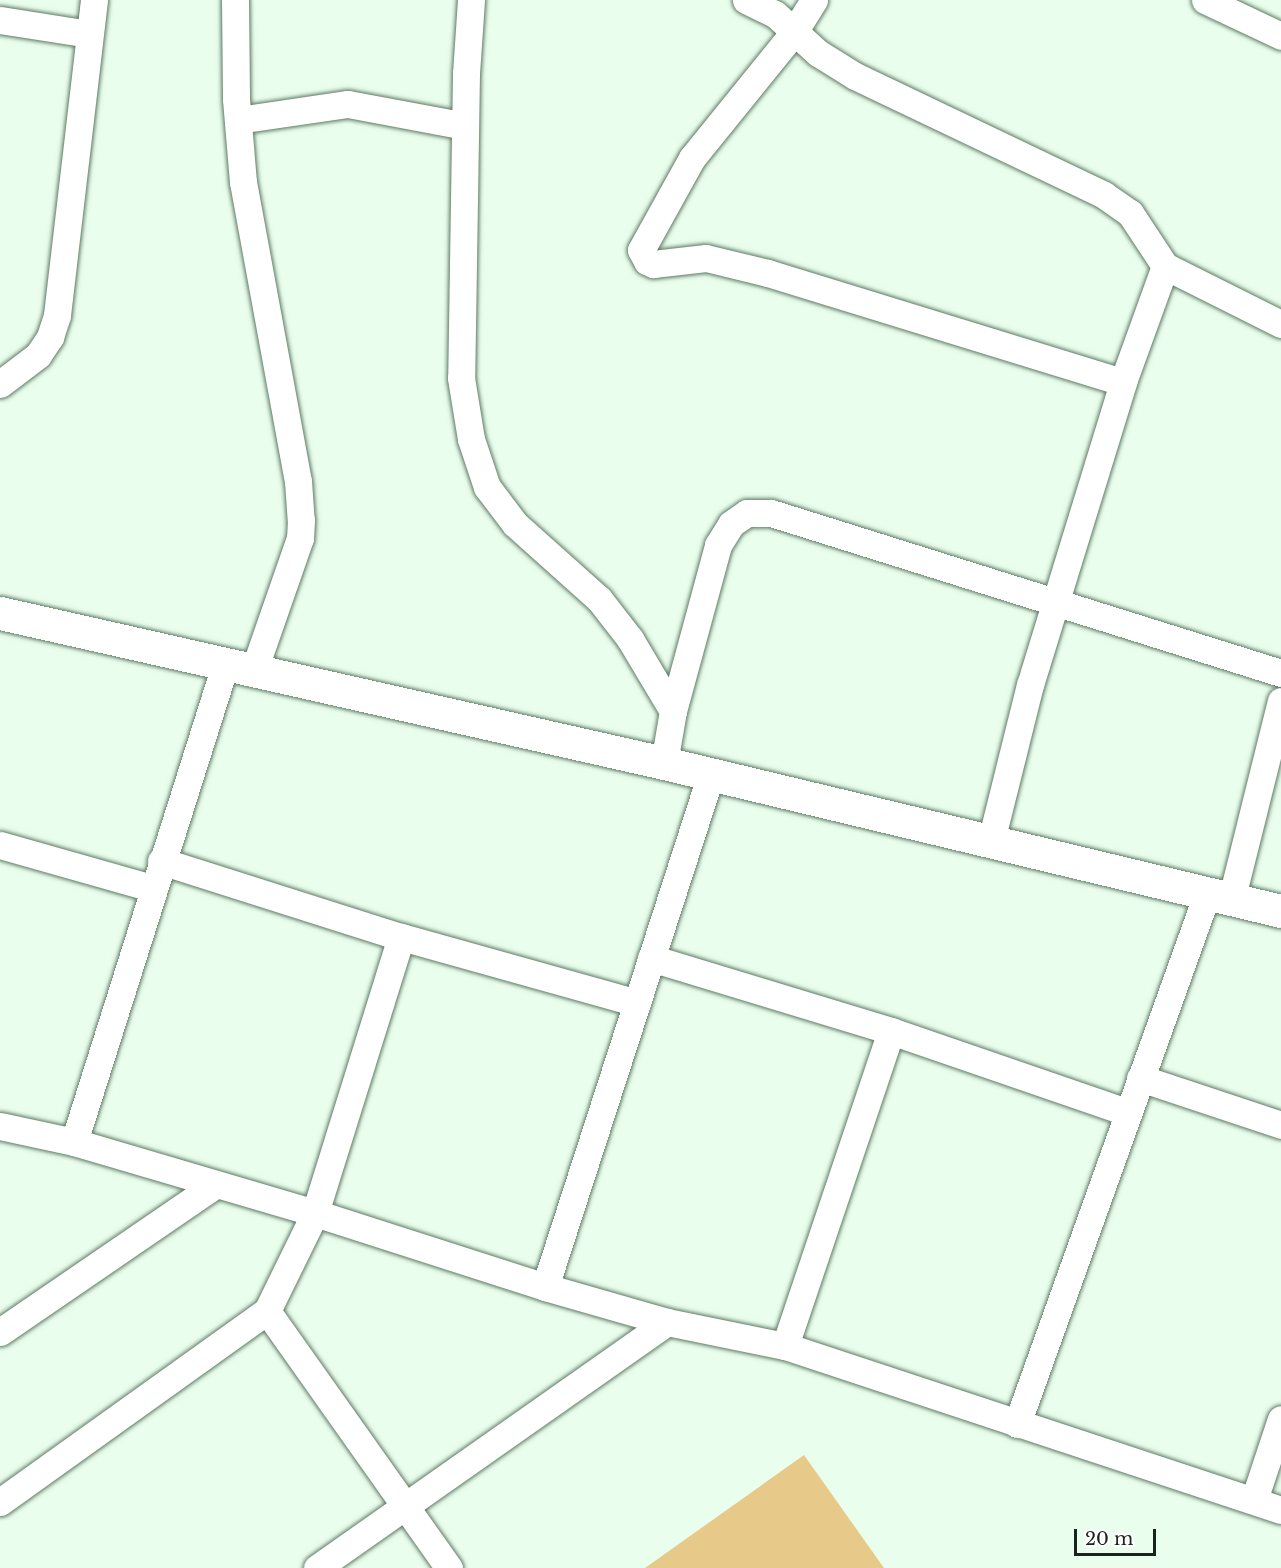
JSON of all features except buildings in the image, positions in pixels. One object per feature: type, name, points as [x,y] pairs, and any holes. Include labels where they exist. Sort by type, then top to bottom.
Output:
[{"type":"street","points":[[0,384],[38,355],[50,337],[57,315],[94,0]]},
{"type":"street","points":[[74,1142],[161,861],[239,669],[300,538],[298,481],[243,182],[237,120],[235,0]]},
{"type":"street","points":[[471,0],[465,126],[461,378],[471,439],[488,487],[515,524],[599,599],[630,639],[673,711]]},
{"type":"street","points":[[746,0],[775,14],[794,32],[855,76],[1104,195],[1130,213],[1165,266],[1281,324]]},
{"type":"street","points":[[814,0],[794,32],[692,158],[641,250],[647,261],[653,264],[706,258],[768,273],[1122,382]]},
{"type":"street","points":[[1205,0],[1281,36]]},
{"type":"street","points":[[0,20],[89,34]]},
{"type":"street","points":[[237,120],[348,104],[465,126]]},
{"type":"street","points":[[991,841],[1055,603],[1122,382],[1165,266]]},
{"type":"street","points":[[664,763],[673,711],[718,545],[731,524],[747,513],[771,513],[1281,674]]},
{"type":"street","points":[[0,614],[664,763],[1281,910]]},
{"type":"street","points":[[1017,1424],[1126,1112],[1220,894],[1281,701]]},
{"type":"street","points":[[545,1287],[711,774]]},
{"type":"street","points":[[0,845],[152,888]]},
{"type":"street","points":[[161,861],[400,937],[637,1003]]},
{"type":"street","points":[[0,1502],[267,1311],[315,1212],[400,937]]},
{"type":"street","points":[[651,958],[891,1031],[1126,1112]]},
{"type":"street","points":[[785,1346],[891,1031]]},
{"type":"street","points":[[1140,1078],[1281,1125]]},
{"type":"street","points":[[0,1126],[74,1142],[213,1186],[315,1212],[545,1287],[667,1322],[785,1346],[1281,1510]]},
{"type":"street","points":[[0,1332],[213,1186]]},
{"type":"street","points":[[267,1311],[407,1505],[449,1568]]},
{"type":"street","points":[[317,1568],[667,1322]]},
{"type":"street","points":[[1254,1500],[1281,1419]]},
{"type":"shaded area","points":[[804,1455],[884,1568],[645,1568]]}]
